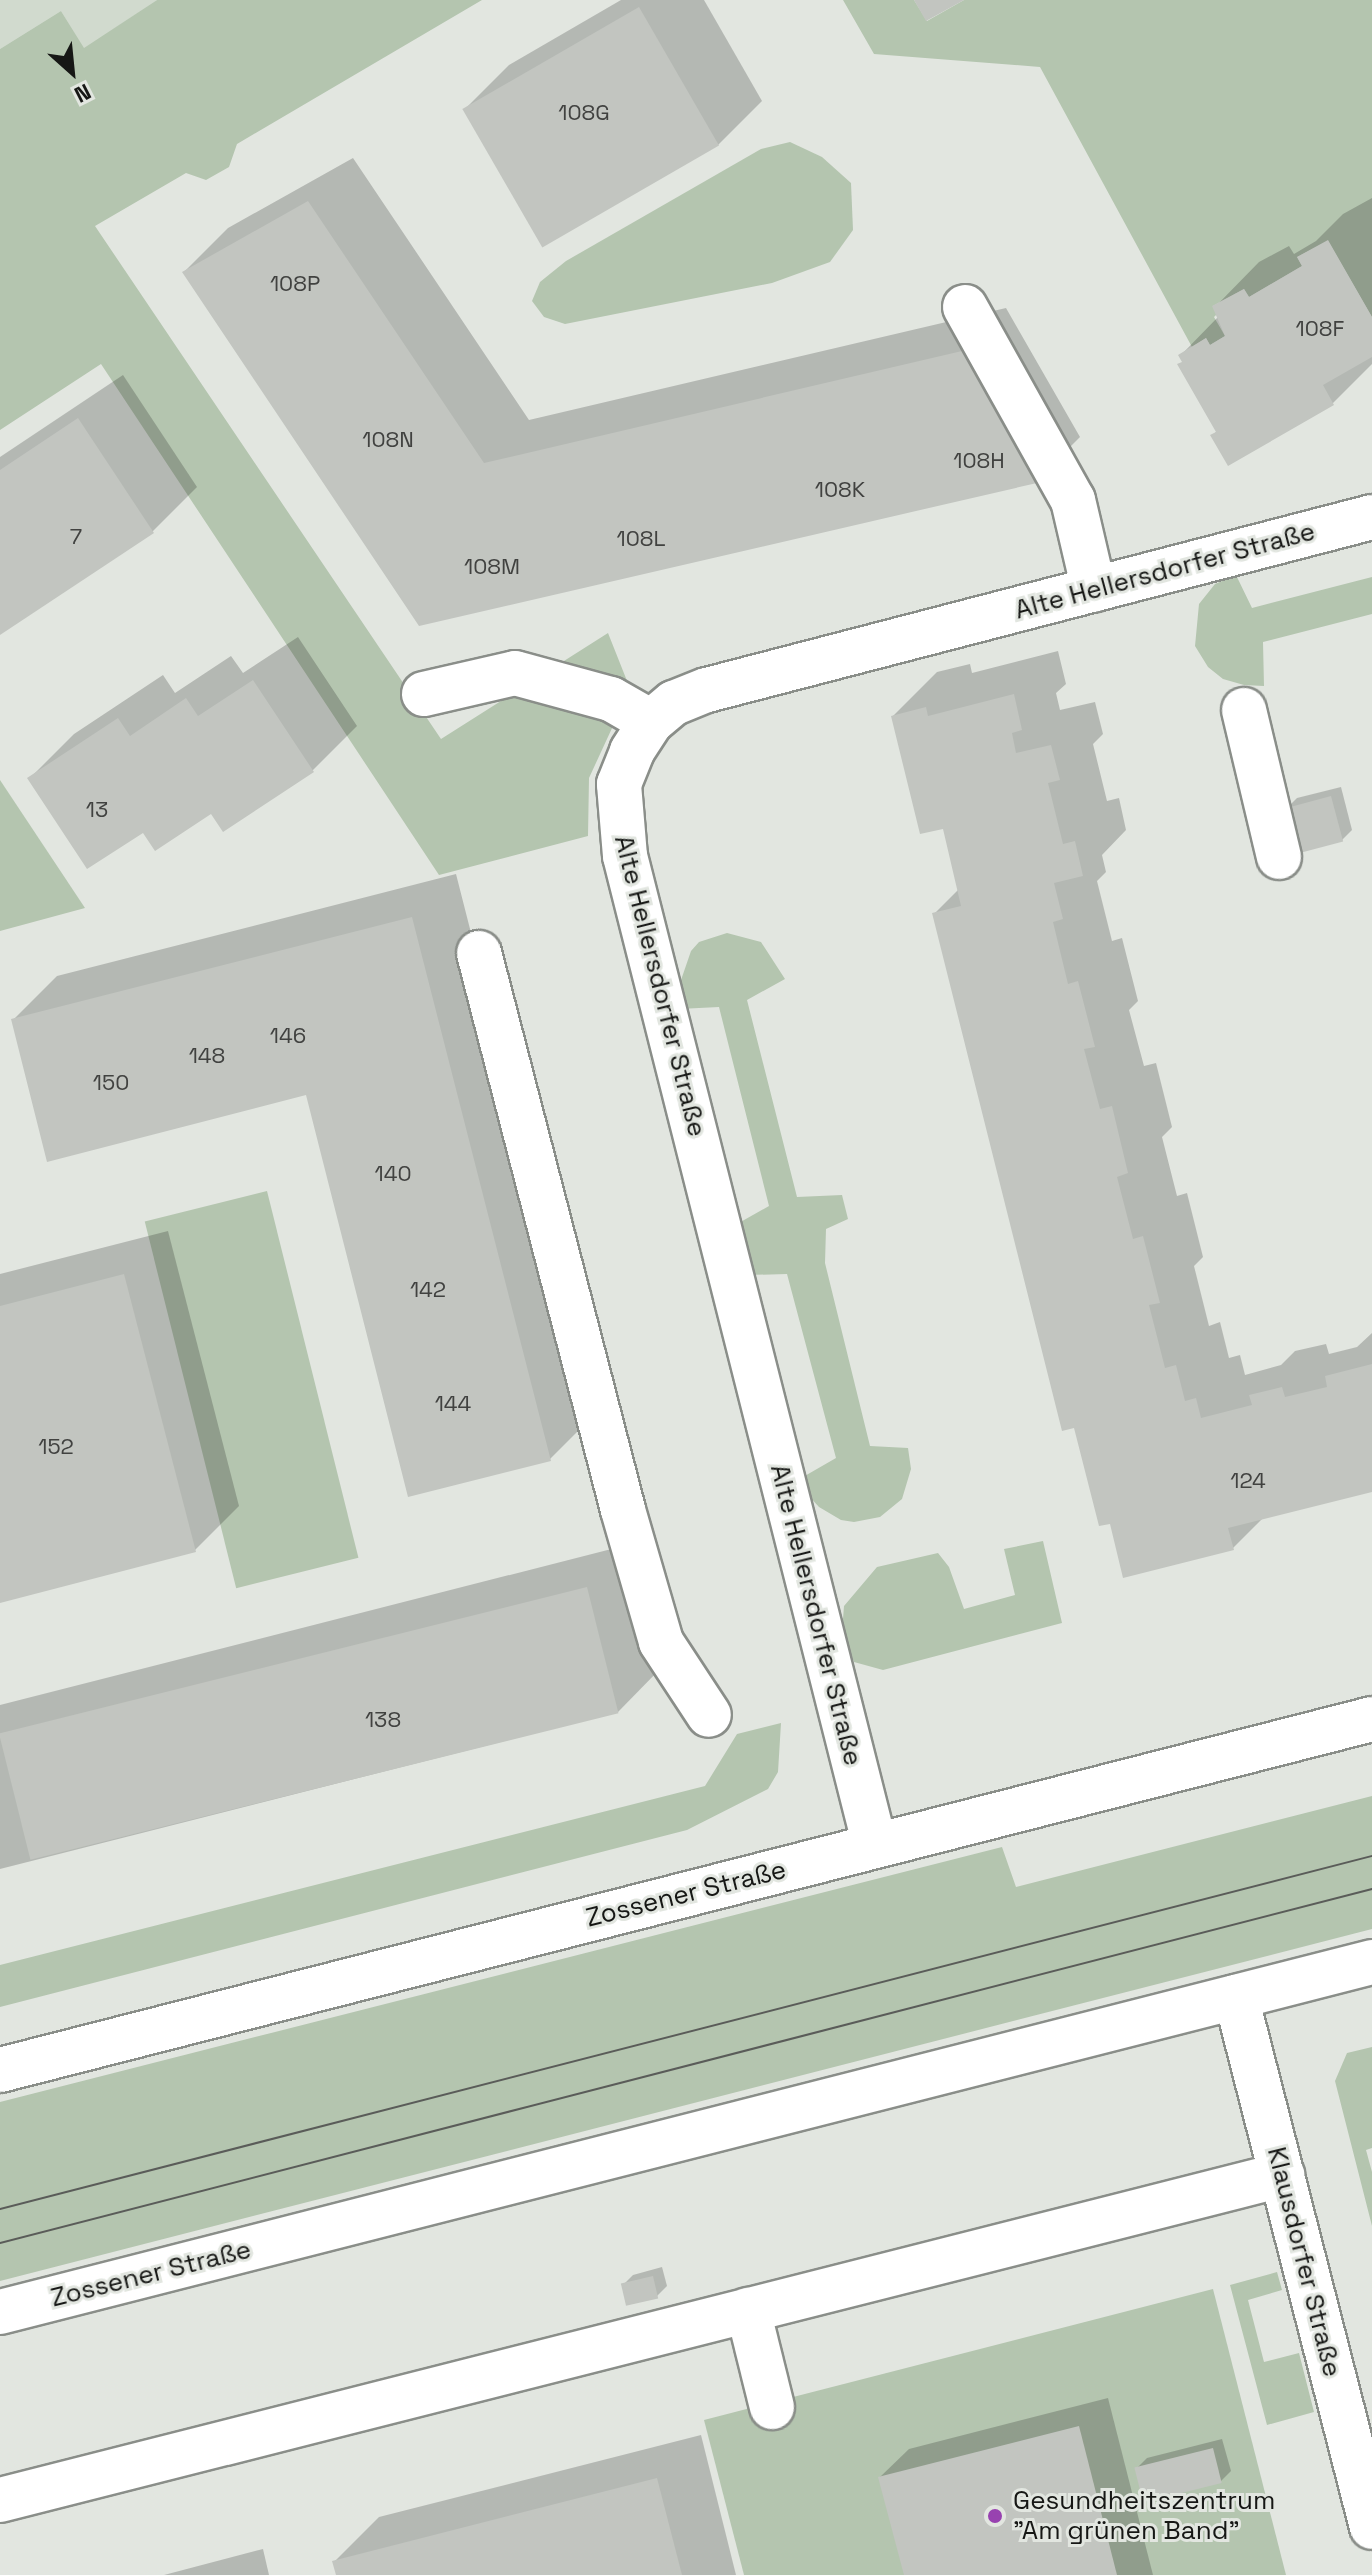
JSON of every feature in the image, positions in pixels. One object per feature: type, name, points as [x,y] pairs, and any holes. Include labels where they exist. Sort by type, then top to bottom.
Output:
[{"type":"street","points":[[965,307],[1073,500],[1094,590]]},
{"type":"street","name":"Alte Hellersdorfer Straße","points":[[875,1846],[623,845],[619,784],[632,751],[651,722],[674,703],[707,690],[1372,517]]},
{"type":"street","points":[[424,694],[515,673],[611,699],[651,722]]},
{"type":"street","points":[[1244,710],[1279,857]]},
{"type":"street","points":[[479,953],[623,1510],[661,1642],[709,1715]]},
{"type":"street","name":"Zossener Straße","points":[[0,2070],[1372,1719]]},
{"type":"street","name":"Zossener Straße","points":[[0,2312],[1372,1962]]},
{"type":"street","name":"Klausdorfer Straße","points":[[1236,1997],[1372,2527]]},
{"type":"street","points":[[0,2500],[1282,2175]]},
{"type":"street","points":[[748,2310],[772,2407]]},
{"type":"shaded area","points":[[0,0],[157,0],[84,49],[61,11],[0,49]]},
{"type":"green space","points":[[157,0],[482,0],[237,144],[229,167],[206,180],[186,173],[95,226],[441,739],[608,633],[633,696],[613,726],[589,778],[588,836],[439,875],[101,364],[0,430],[0,49],[61,11],[84,48]]},
{"type":"green space","points":[[843,0],[914,0],[927,21],[964,0],[1372,0],[1372,317],[1328,241],[1297,257],[1302,266],[1249,297],[1244,289],[1213,306],[1217,314],[1214,317],[1225,336],[1210,345],[1206,338],[1192,347],[1040,67],[874,54]]},
{"type":"green space","points":[[790,142],[822,157],[851,183],[853,230],[830,262],[772,283],[565,324],[544,317],[532,301],[540,282],[566,261],[761,149]]},
{"type":"green space","points":[[1236,575],[1252,608],[1372,577],[1372,614],[1263,642],[1264,686],[1223,679],[1208,667],[1195,646],[1199,604],[1215,584]]},
{"type":"green space","points":[[0,780],[85,908],[0,931]]},
{"type":"green space","points":[[727,933],[761,942],[785,979],[747,1000],[797,1197],[842,1195],[848,1219],[826,1229],[825,1263],[870,1446],[908,1448],[911,1469],[902,1499],[880,1517],[854,1522],[841,1520],[819,1507],[808,1495],[803,1477],[836,1458],[787,1274],[748,1275],[737,1224],[769,1206],[719,1007],[679,1009],[680,983],[691,951],[699,942]]},
{"type":"green space","points":[[267,1191],[358,1558],[236,1588],[145,1221]]},
{"type":"green space","points":[[1043,1541],[1062,1623],[883,1670],[854,1662],[842,1632],[844,1606],[877,1567],[938,1553],[949,1567],[964,1609],[1015,1595],[1004,1549]]},
{"type":"green space","points":[[781,1723],[778,1772],[768,1789],[687,1830],[0,2007],[0,1965],[705,1786],[737,1734]]},
{"type":"green space","points":[[1372,1796],[1372,1929],[0,2281],[0,2102],[1002,1847],[1016,1887]]},
{"type":"green space","points":[[1372,2047],[1372,2148],[1366,2150],[1372,2172],[1372,2226],[1335,2081],[1347,2053]]},
{"type":"green space","points":[[1277,2272],[1282,2290],[1248,2300],[1264,2362],[1299,2353],[1314,2412],[1267,2425],[1230,2285]]},
{"type":"green space","points":[[1213,2289],[1286,2575],[744,2575],[704,2420]]},
{"type":"building","points":[[914,0],[964,0],[926,21]]},
{"type":"building","points":[[639,7],[719,146],[542,248],[462,109]]},
{"type":"building","points":[[308,201],[484,463],[962,351],[1037,483],[419,626],[182,272]]},
{"type":"building","points":[[1328,240],[1372,317],[1372,357],[1323,385],[1334,405],[1228,466],[1210,435],[1216,432],[1177,364],[1182,362],[1178,355],[1206,338],[1210,345],[1225,336],[1212,306],[1244,289],[1249,297],[1302,266],[1297,257]]},
{"type":"building","points":[[78,418],[154,533],[0,635],[0,470]]},
{"type":"building","points":[[253,680],[314,772],[223,832],[211,814],[155,851],[143,833],[87,869],[27,778],[118,718],[130,736],[186,698],[198,716]]},
{"type":"building","points":[[1014,694],[1022,730],[1012,733],[1016,753],[1051,745],[1060,780],[1048,783],[1063,844],[1075,841],[1083,876],[1054,883],[1063,919],[1053,922],[1068,984],[1078,981],[1095,1047],[1084,1049],[1100,1109],[1112,1106],[1128,1173],[1117,1177],[1133,1239],[1143,1236],[1160,1303],[1149,1305],[1165,1368],[1176,1365],[1185,1401],[1196,1398],[1201,1418],[1252,1405],[1249,1395],[1282,1387],[1285,1397],[1327,1387],[1325,1376],[1372,1364],[1372,1492],[1228,1528],[1234,1550],[1123,1578],[1110,1524],[1099,1526],[1074,1428],[1062,1431],[932,913],[961,906],[943,829],[920,834],[891,716],[926,707],[928,716]]},
{"type":"building","points":[[1331,796],[1343,841],[1297,854],[1285,808]]},
{"type":"building","points":[[412,917],[551,1461],[408,1497],[306,1095],[47,1162],[11,1019]]},
{"type":"building","points":[[124,1274],[196,1552],[0,1603],[0,1306]]},
{"type":"building","points":[[587,1587],[618,1713],[30,1860],[0,1733]]},
{"type":"building","points":[[653,2276],[658,2298],[626,2306],[621,2283]]},
{"type":"building","name":"Gesundheitszentrum \"Am grünen Band\"","points":[[1079,2426],[1117,2575],[904,2575],[878,2477]]},
{"type":"building","points":[[1213,2448],[1222,2483],[1143,2503],[1134,2468]]},
{"type":"building","points":[[657,2478],[682,2575],[336,2575],[332,2561]]},
{"type":"tram line","points":[[0,2209],[1372,1856]]},
{"type":"tram line","points":[[0,2243],[1372,1889]]},
{"type":"place","name":"Gesundheitszentrum \"Am grünen Band\"","points":[[995,2516]]}]
